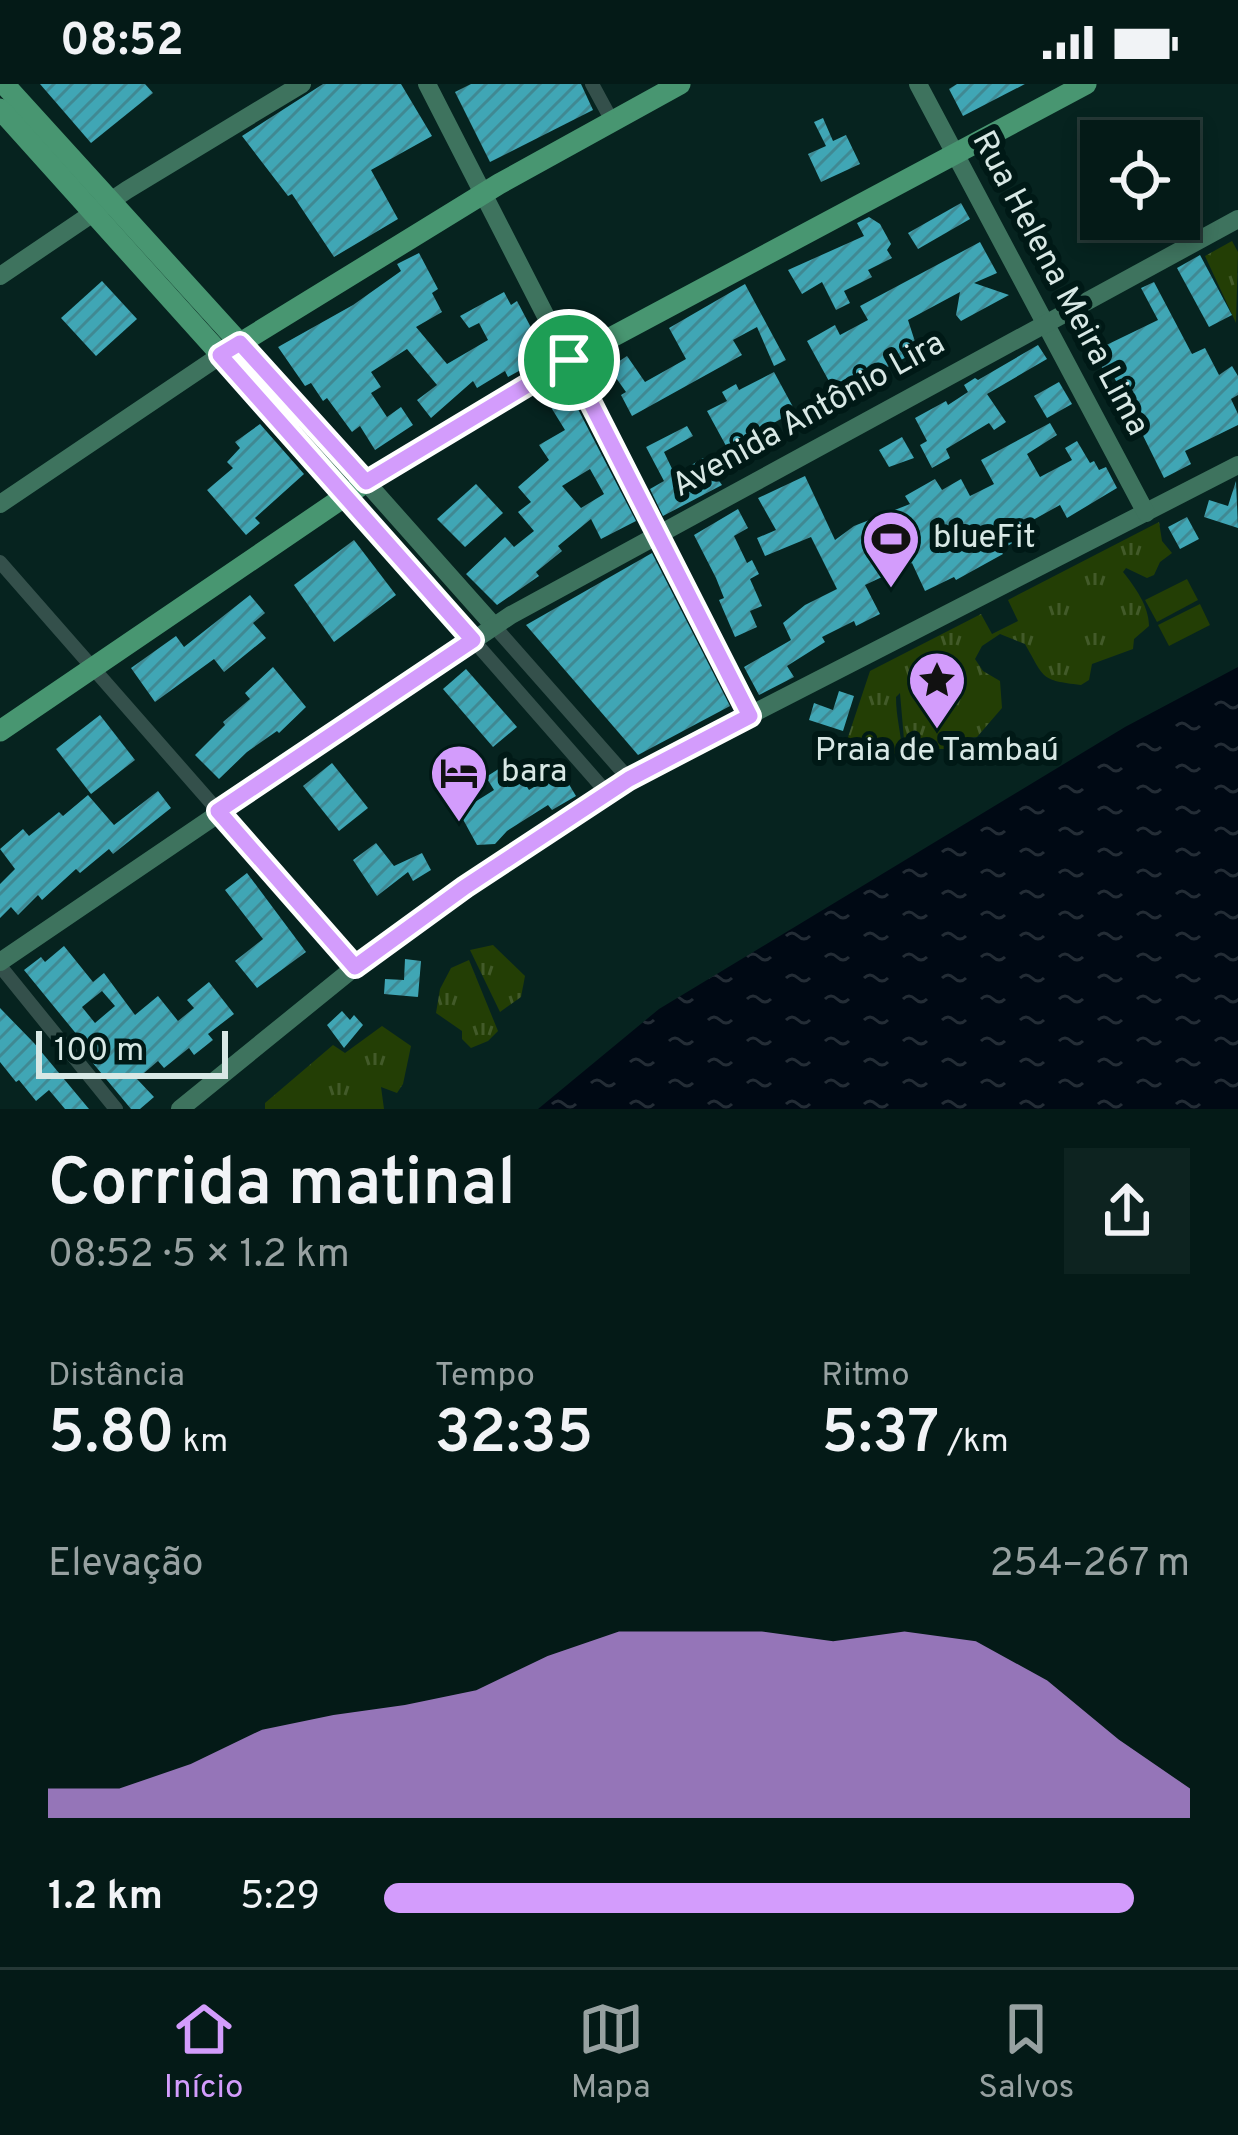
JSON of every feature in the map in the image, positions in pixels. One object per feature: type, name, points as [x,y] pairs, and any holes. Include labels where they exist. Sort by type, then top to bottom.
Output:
[{"type":"main road","points":[[4,84],[100,208]]},
{"type":"main road","points":[[0,276],[100,208],[302,84]]},
{"type":"main road","points":[[428,84],[750,716],[1238,465]]},
{"type":"main road","points":[[0,504],[230,349],[482,193],[680,84]]},
{"type":"main road","name":"Rua Helena Meira Lima","points":[[918,84],[1146,513]]},
{"type":"main road","points":[[0,731],[357,489],[569,360],[1086,84]]},
{"type":"main road","points":[[0,109],[100,208],[357,489],[494,626]]},
{"type":"main road","name":"Avenida Antônio Lira","points":[[0,964],[494,626],[1238,219]]},
{"type":"main road","points":[[357,489],[473,640]]},
{"type":"main road","points":[[180,1109],[355,967],[465,887]]},
{"type":"street","points":[[592,84],[611,119]]},
{"type":"street","points":[[0,562],[355,967]]},
{"type":"street","points":[[494,626],[629,779]]},
{"type":"street","points":[[473,640],[608,794]]},
{"type":"street","points":[[465,887],[629,779],[750,716]]},
{"type":"street","points":[[0,964],[116,1109]]},
{"type":"green space","points":[[1232,241],[1238,252],[1236,323],[1205,256]]},
{"type":"green space","points":[[1159,522],[1162,541],[1172,553],[1147,578],[1126,568],[1123,572],[1144,604],[1149,626],[1134,639],[1133,649],[1092,664],[1089,680],[1081,685],[1051,679],[1025,644],[1000,634],[982,646],[975,659],[983,671],[1000,681],[1002,708],[977,737],[962,738],[948,749],[933,749],[921,761],[913,752],[915,744],[905,751],[900,693],[896,704],[902,752],[880,757],[847,740],[870,671],[981,614],[992,634],[1018,621],[1008,600]]},
{"type":"green space","points":[[1187,579],[1198,600],[1157,622],[1145,600]]},
{"type":"green space","points":[[1200,604],[1210,625],[1169,646],[1158,625]]},
{"type":"green space","points":[[493,945],[525,976],[521,997],[500,1012],[470,950]]},
{"type":"green space","points":[[469,960],[498,1031],[471,1048],[462,1039],[462,1031],[436,1013],[440,989],[451,968]]},
{"type":"green space","points":[[382,1026],[411,1046],[397,1093],[381,1087],[384,1109],[265,1109],[265,1103],[333,1045],[345,1053]]},
{"type":"water","points":[[1238,667],[1238,1109],[538,1109],[659,1009],[1125,727]]},
{"type":"building","points":[[40,84],[145,84],[153,93],[91,143]]},
{"type":"building","points":[[323,84],[401,84],[432,136],[371,170],[398,219],[334,257],[292,194],[288,196],[242,136]]},
{"type":"building","points":[[471,84],[581,84],[593,110],[490,162],[455,92]]},
{"type":"building","points":[[957,84],[1025,84],[963,116],[949,89]]},
{"type":"building","points":[[823,118],[833,141],[846,135],[860,164],[821,182],[808,154],[826,146],[814,122]]},
{"type":"building","points":[[961,203],[970,219],[918,249],[908,233]]},
{"type":"building","points":[[869,217],[880,224],[891,244],[887,250],[892,258],[868,270],[872,277],[844,291],[850,303],[836,310],[822,282],[802,294],[788,270],[864,236],[857,223]]},
{"type":"building","points":[[980,242],[997,273],[974,283],[1009,295],[961,321],[956,315],[960,292],[908,320],[918,351],[836,394],[807,341],[835,325],[840,335],[868,320],[860,306]]},
{"type":"building","points":[[419,253],[438,289],[432,293],[442,312],[416,327],[447,364],[488,340],[479,323],[469,328],[460,316],[504,292],[511,305],[517,301],[546,356],[508,377],[505,371],[477,388],[473,381],[431,418],[417,400],[437,385],[407,349],[371,372],[381,387],[371,393],[387,417],[401,407],[413,425],[375,450],[360,426],[352,432],[327,398],[323,401],[311,383],[305,386],[278,347],[353,305],[401,271],[397,264]]},
{"type":"building","points":[[1200,255],[1232,315],[1209,327],[1177,268]]},
{"type":"building","points":[[102,281],[137,319],[96,356],[61,318]]},
{"type":"building","points":[[1154,282],[1192,354],[1205,348],[1219,375],[1232,366],[1238,376],[1238,395],[1231,399],[1238,425],[1185,451],[1191,464],[1164,478],[1113,375],[1107,378],[1094,351],[1158,320],[1141,288]]},
{"type":"building","points":[[745,284],[786,360],[774,366],[757,327],[733,340],[742,355],[632,416],[621,395],[626,392],[609,368],[627,356],[645,382],[686,359],[669,328]]},
{"type":"building","points":[[1038,345],[1047,359],[987,394],[1006,422],[994,430],[989,423],[946,449],[950,458],[932,468],[920,445],[927,441],[915,418],[946,401],[948,405],[968,392],[964,385]]},
{"type":"building","points":[[774,372],[799,418],[786,425],[783,418],[743,439],[747,446],[731,455],[707,411],[727,401],[722,392],[736,384],[739,390]]},
{"type":"building","points":[[1059,382],[1072,404],[1047,418],[1034,396]]},
{"type":"building","points":[[565,384],[636,521],[601,539],[591,519],[558,546],[562,551],[536,572],[539,576],[497,605],[466,574],[505,537],[514,547],[534,531],[518,512],[531,502],[518,487],[549,460],[539,445],[565,430],[544,396]],"holes":[[[590,469],[604,494],[581,508],[562,486]]]},
{"type":"building","points":[[1050,423],[1057,435],[1027,454],[1040,477],[1072,460],[1065,448],[1077,441],[1090,463],[1094,461],[1099,470],[1106,467],[1117,488],[1067,518],[1060,505],[1033,520],[1016,531],[1020,539],[1000,550],[1003,554],[956,580],[925,591],[912,563],[865,585],[880,614],[822,637],[825,642],[787,666],[794,677],[759,695],[744,667],[791,640],[783,623],[837,589],[811,537],[765,556],[757,538],[776,530],[758,498],[805,476],[835,540],[854,526],[910,504],[905,496],[935,479],[942,490],[961,479],[970,496],[994,484],[981,460]]},
{"type":"building","points":[[260,424],[304,474],[255,518],[260,523],[246,535],[207,490],[233,468],[227,462],[240,448],[235,442]]},
{"type":"building","points":[[687,426],[693,436],[664,452],[675,475],[703,458],[722,485],[663,516],[650,489],[664,481],[646,447]]},
{"type":"building","points":[[902,437],[914,458],[889,467],[879,450]]},
{"type":"building","points":[[1236,481],[1238,528],[1204,517],[1209,500],[1228,506]]},
{"type":"building","points":[[476,484],[503,513],[465,547],[437,519]]},
{"type":"building","points":[[738,509],[748,528],[734,536],[747,563],[752,560],[759,574],[750,579],[762,606],[750,611],[757,627],[735,637],[719,600],[724,598],[716,578],[694,535]]},
{"type":"building","points":[[1187,517],[1199,539],[1180,549],[1168,527]]},
{"type":"building","points":[[354,540],[396,595],[334,642],[294,585]]},
{"type":"building","points":[[652,553],[730,706],[638,755],[526,625]]},
{"type":"building","points":[[250,595],[265,613],[253,623],[266,638],[224,672],[214,659],[155,702],[131,668],[176,636],[184,647]]},
{"type":"building","points":[[273,667],[306,707],[219,779],[195,755],[250,699],[245,693]]},
{"type":"building","points":[[466,669],[517,727],[493,747],[443,689]]},
{"type":"building","points":[[839,691],[854,696],[843,731],[809,720],[814,703],[833,710]]},
{"type":"building","points":[[100,715],[135,760],[91,794],[56,749]]},
{"type":"building","points":[[511,761],[529,790],[561,771],[576,796],[552,810],[548,805],[495,844],[477,845],[459,812],[494,790],[486,777]]},
{"type":"building","points":[[332,763],[368,808],[339,831],[303,786]]},
{"type":"building","points":[[158,791],[171,808],[113,854],[109,849],[80,873],[76,869],[42,900],[38,895],[18,915],[11,907],[0,918],[0,884],[15,869],[0,849],[23,829],[29,836],[88,795],[114,825]]},
{"type":"building","points":[[376,843],[394,866],[422,853],[431,870],[413,881],[408,872],[377,896],[353,860]]},
{"type":"building","points":[[247,873],[306,952],[257,988],[235,961],[263,939],[225,890]]},
{"type":"building","points":[[64,946],[93,982],[104,973],[135,1015],[158,996],[178,1021],[194,1008],[187,1000],[209,982],[234,1014],[208,1034],[213,1040],[194,1055],[189,1048],[164,1068],[158,1061],[137,1079],[154,1097],[140,1109],[131,1109],[24,970],[41,957],[45,962]],"holes":[[[102,991],[115,1006],[95,1023],[82,1007]]]},
{"type":"building","points":[[405,959],[421,961],[418,997],[384,994],[385,979],[404,980]]},
{"type":"building","points":[[0,1008],[89,1109],[65,1109],[49,1090],[36,1101],[16,1082],[0,1062]]},
{"type":"building","points":[[342,1011],[363,1025],[344,1048],[327,1025]]},
{"type":"place","name":"blueFit","points":[[891,590]]},
{"type":"place","name":"Praia de Tambaú","points":[[937,731]]},
{"type":"place","name":"bara","points":[[459,824]]},
{"type":"route","points":[[240,343],[366,482],[569,360],[750,716],[629,779],[465,887],[355,967],[218,811],[473,640],[220,355],[240,343]]}]
